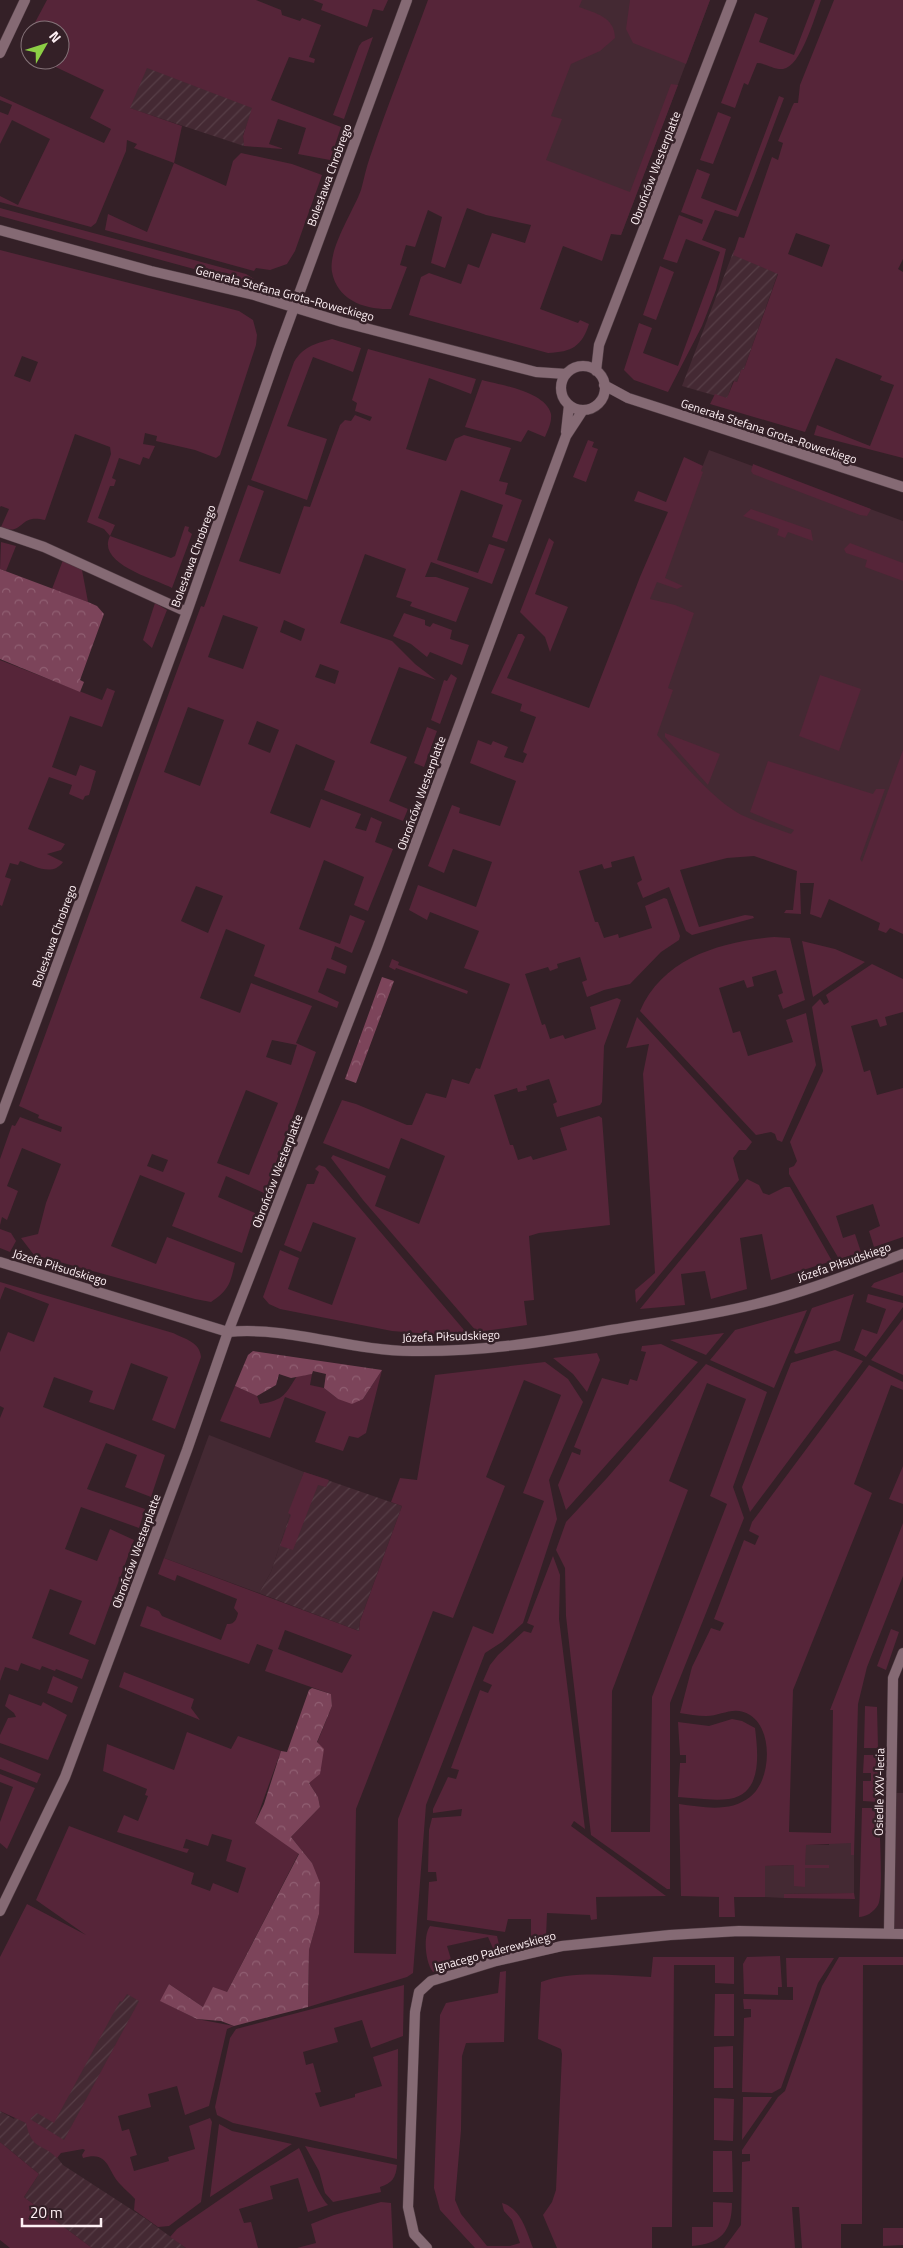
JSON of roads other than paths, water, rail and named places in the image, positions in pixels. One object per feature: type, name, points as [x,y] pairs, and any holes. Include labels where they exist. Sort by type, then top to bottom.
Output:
[{"type":"street","points":[[0,53],[25,0]]},
{"type":"street","name":"Bolesława Chrobrego","points":[[0,1120],[187,612],[294,307],[407,0]]},
{"type":"street","name":"Obrońców Westerplatte","points":[[596,371],[599,345],[732,0]]},
{"type":"street","name":"Generała Stefana Grota-Roweckiego","points":[[0,230],[536,372],[566,374]]},
{"type":"street","name":"Obrońców Westerplatte","points":[[582,366],[599,345]]},
{"type":"street","points":[[582,366],[596,371],[604,385],[602,399],[597,405],[583,410],[569,405],[562,393],[561,386],[566,374],[572,369],[582,366]]},
{"type":"street","name":"Generała Stefana Grota-Roweckiego","points":[[536,372],[561,386]]},
{"type":"street","name":"Generała Stefana Grota-Roweckiego","points":[[604,385],[628,398],[903,487]]},
{"type":"street","name":"Generała Stefana Grota-Roweckiego","points":[[602,399],[628,398]]},
{"type":"street","name":"Obrońców Westerplatte","points":[[566,436],[569,405]]},
{"type":"street","name":"Obrońców Westerplatte","points":[[0,1911],[35,1844],[65,1777],[187,1450],[228,1332],[377,948],[566,436],[583,410]]},
{"type":"street","points":[[0,532],[44,547],[187,612]]},
{"type":"street","name":"Józefa Piłsudskiego","points":[[0,1262],[228,1332],[264,1331],[353,1347],[411,1351],[486,1349],[549,1341],[756,1304],[850,1274],[903,1254]]},
{"type":"street","name":"Osiedle XXV-lecia","points":[[889,1933],[893,1678],[903,1653]]},
{"type":"street","name":"Ignacego Paderewskiego","points":[[426,2248],[414,2234],[408,2207],[408,2167],[415,2012],[419,1992],[431,1981],[496,1961],[562,1946],[670,1934],[739,1931],[903,1934]]}]
